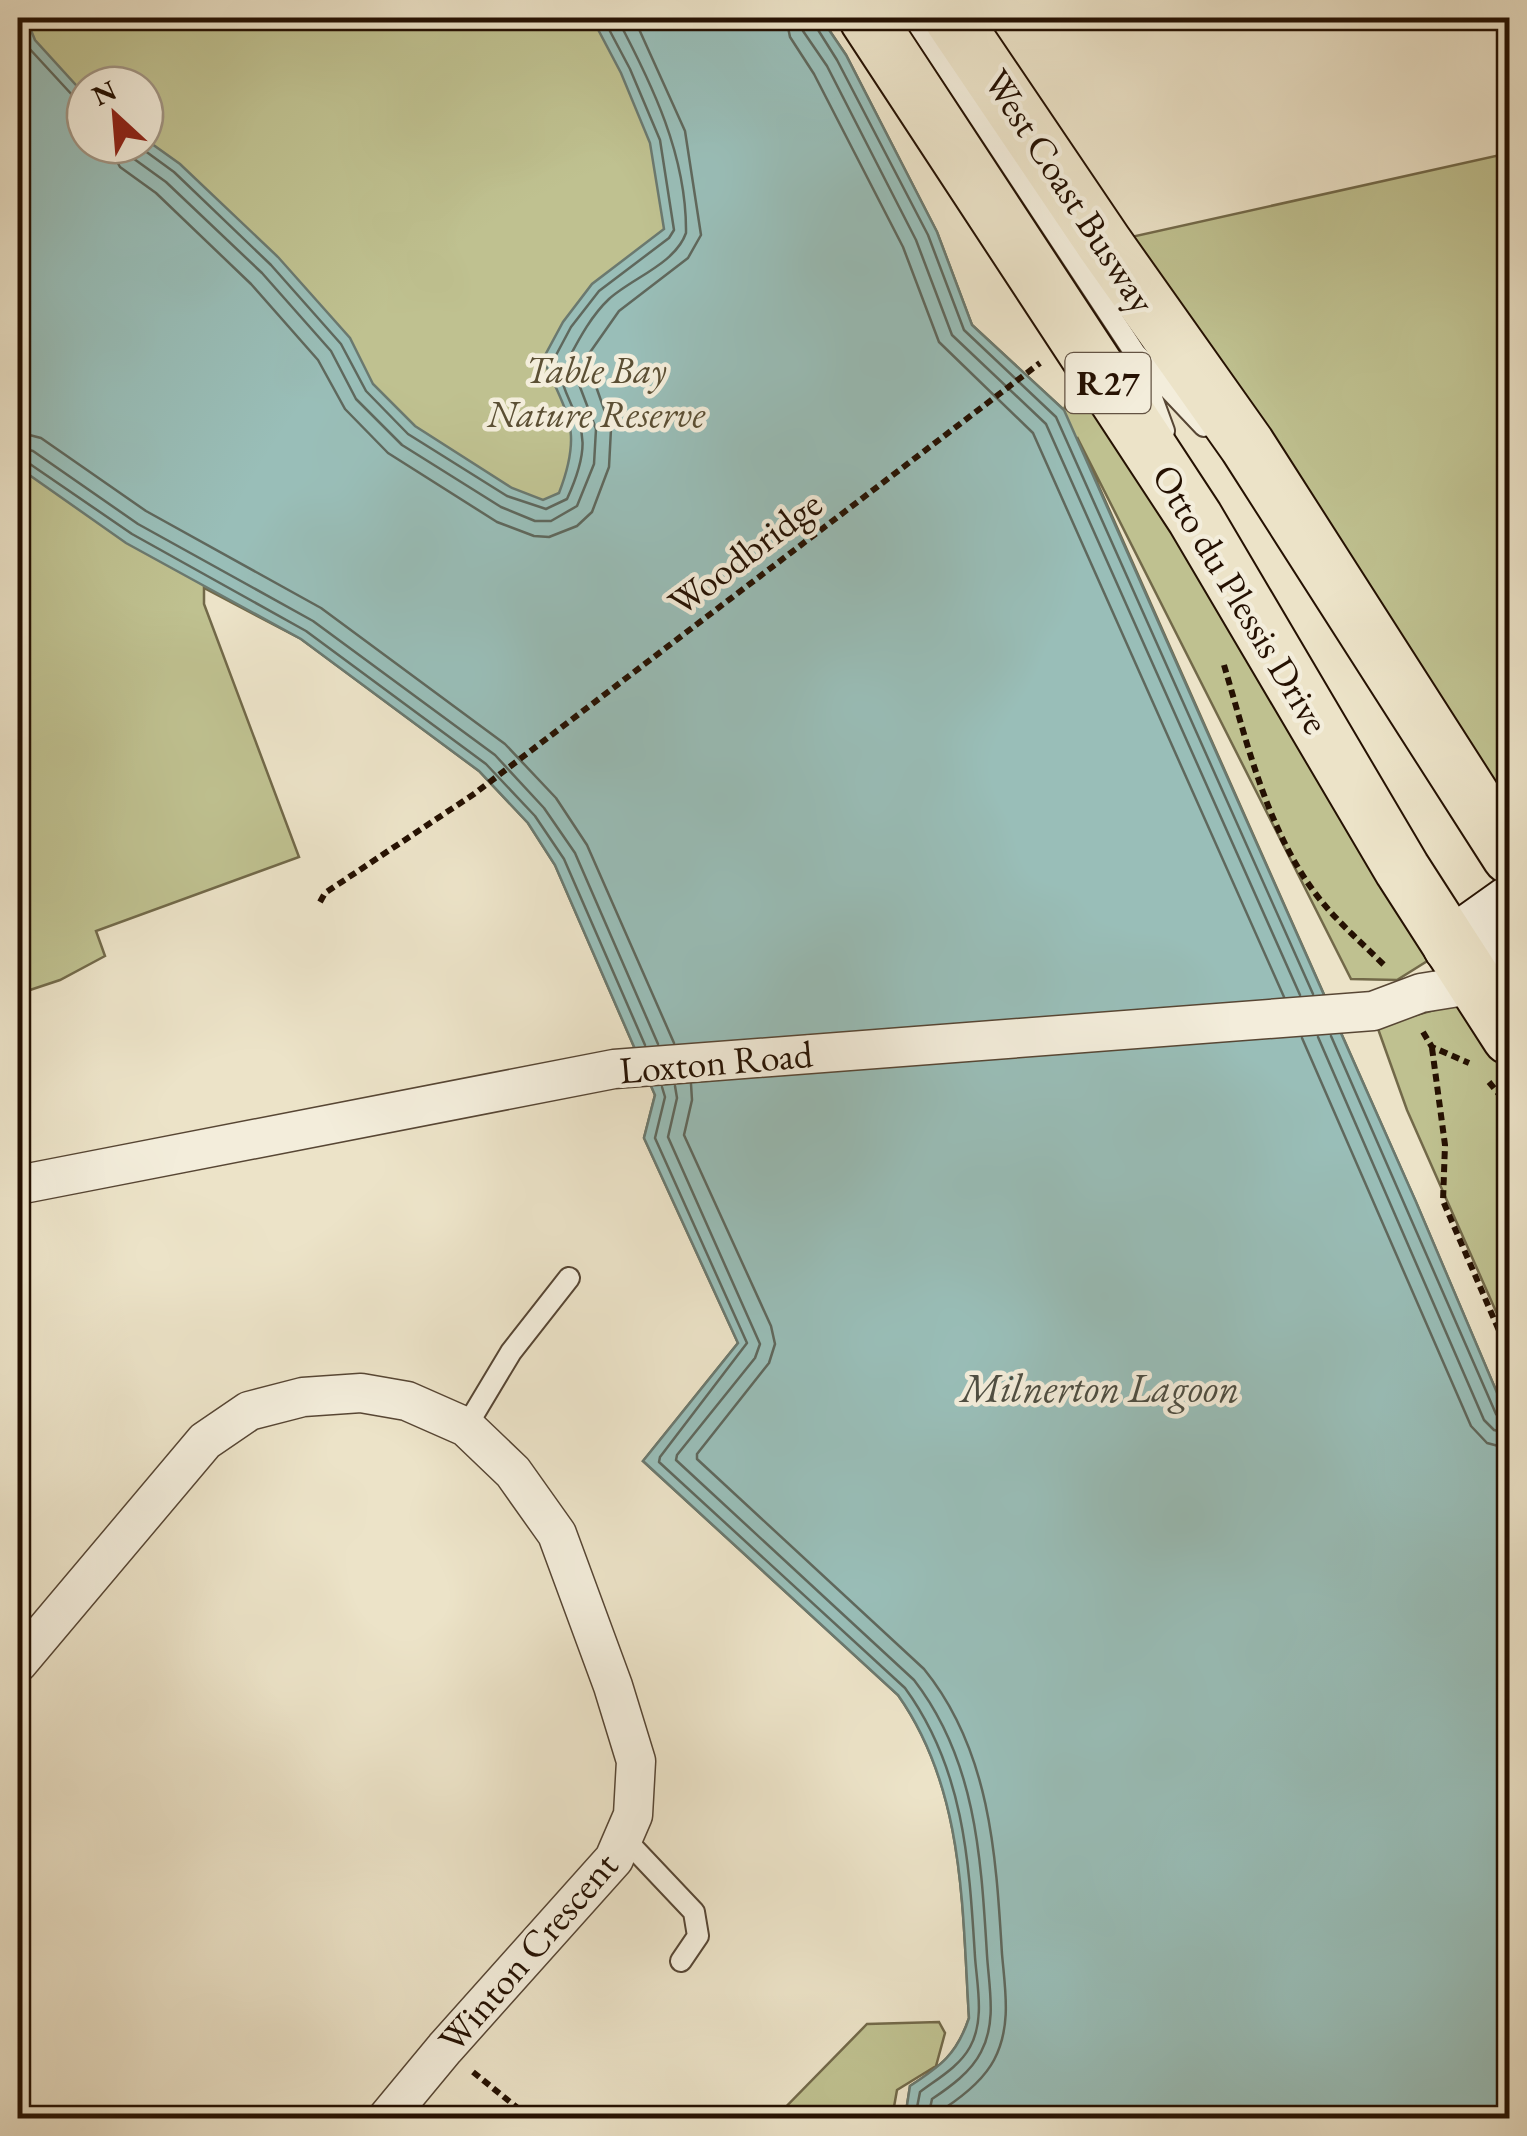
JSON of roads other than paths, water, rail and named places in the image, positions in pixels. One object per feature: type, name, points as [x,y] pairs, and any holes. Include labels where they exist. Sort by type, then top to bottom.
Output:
[{"type":"main road","name":"Otto du Plessis Drive","points":[[867,18],[1194,518],[1402,869],[1479,965]]},
{"type":"main road","name":"R27","points":[[952,18],[1246,446],[1510,856]]},
{"type":"main road","name":"R27","points":[[1479,965],[1510,1037]]},
{"type":"street","name":"Loxton Road","points":[[18,1185],[614,1069],[1373,1011],[1479,965],[1510,904]]},
{"type":"street","name":"Winton Crescent","points":[[18,1663],[205,1442],[249,1412],[303,1397],[361,1393],[408,1401],[466,1427],[514,1472],[556,1534],[613,1686],[636,1761],[634,1815],[614,1860],[387,2118]]},
{"type":"lane","name":"West Coast Busway","points":[[914,18],[1136,353],[1294,522]]},
{"type":"lane","name":"West Coast Busway","points":[[1136,353],[1194,518]]},
{"type":"lane","points":[[466,1427],[511,1352],[569,1278]]},
{"type":"lane","points":[[624,1838],[694,1912],[698,1936],[681,1962]]},
{"type":"water","name":"Milnerton Lagoon","points":[[18,18],[26,18],[35,40],[65,73],[65,165],[165,165],[165,153],[278,257],[350,338],[373,384],[415,426],[512,488],[543,500],[559,493],[571,438],[565,410],[543,359],[563,322],[592,284],[664,229],[650,143],[621,73],[592,18],[821,18],[846,55],[937,232],[972,325],[1064,410],[1416,1202],[1509,1421],[1509,2118],[905,2118],[910,2086],[947,2058],[969,2018],[961,1892],[948,1810],[920,1732],[898,1695],[643,1461],[738,1343],[644,1138],[655,1095],[555,865],[528,823],[479,771],[301,639],[126,543],[18,467]]},
{"type":"park label","name":"Table Bay Nature Reserve","points":[[596,392]]}]
